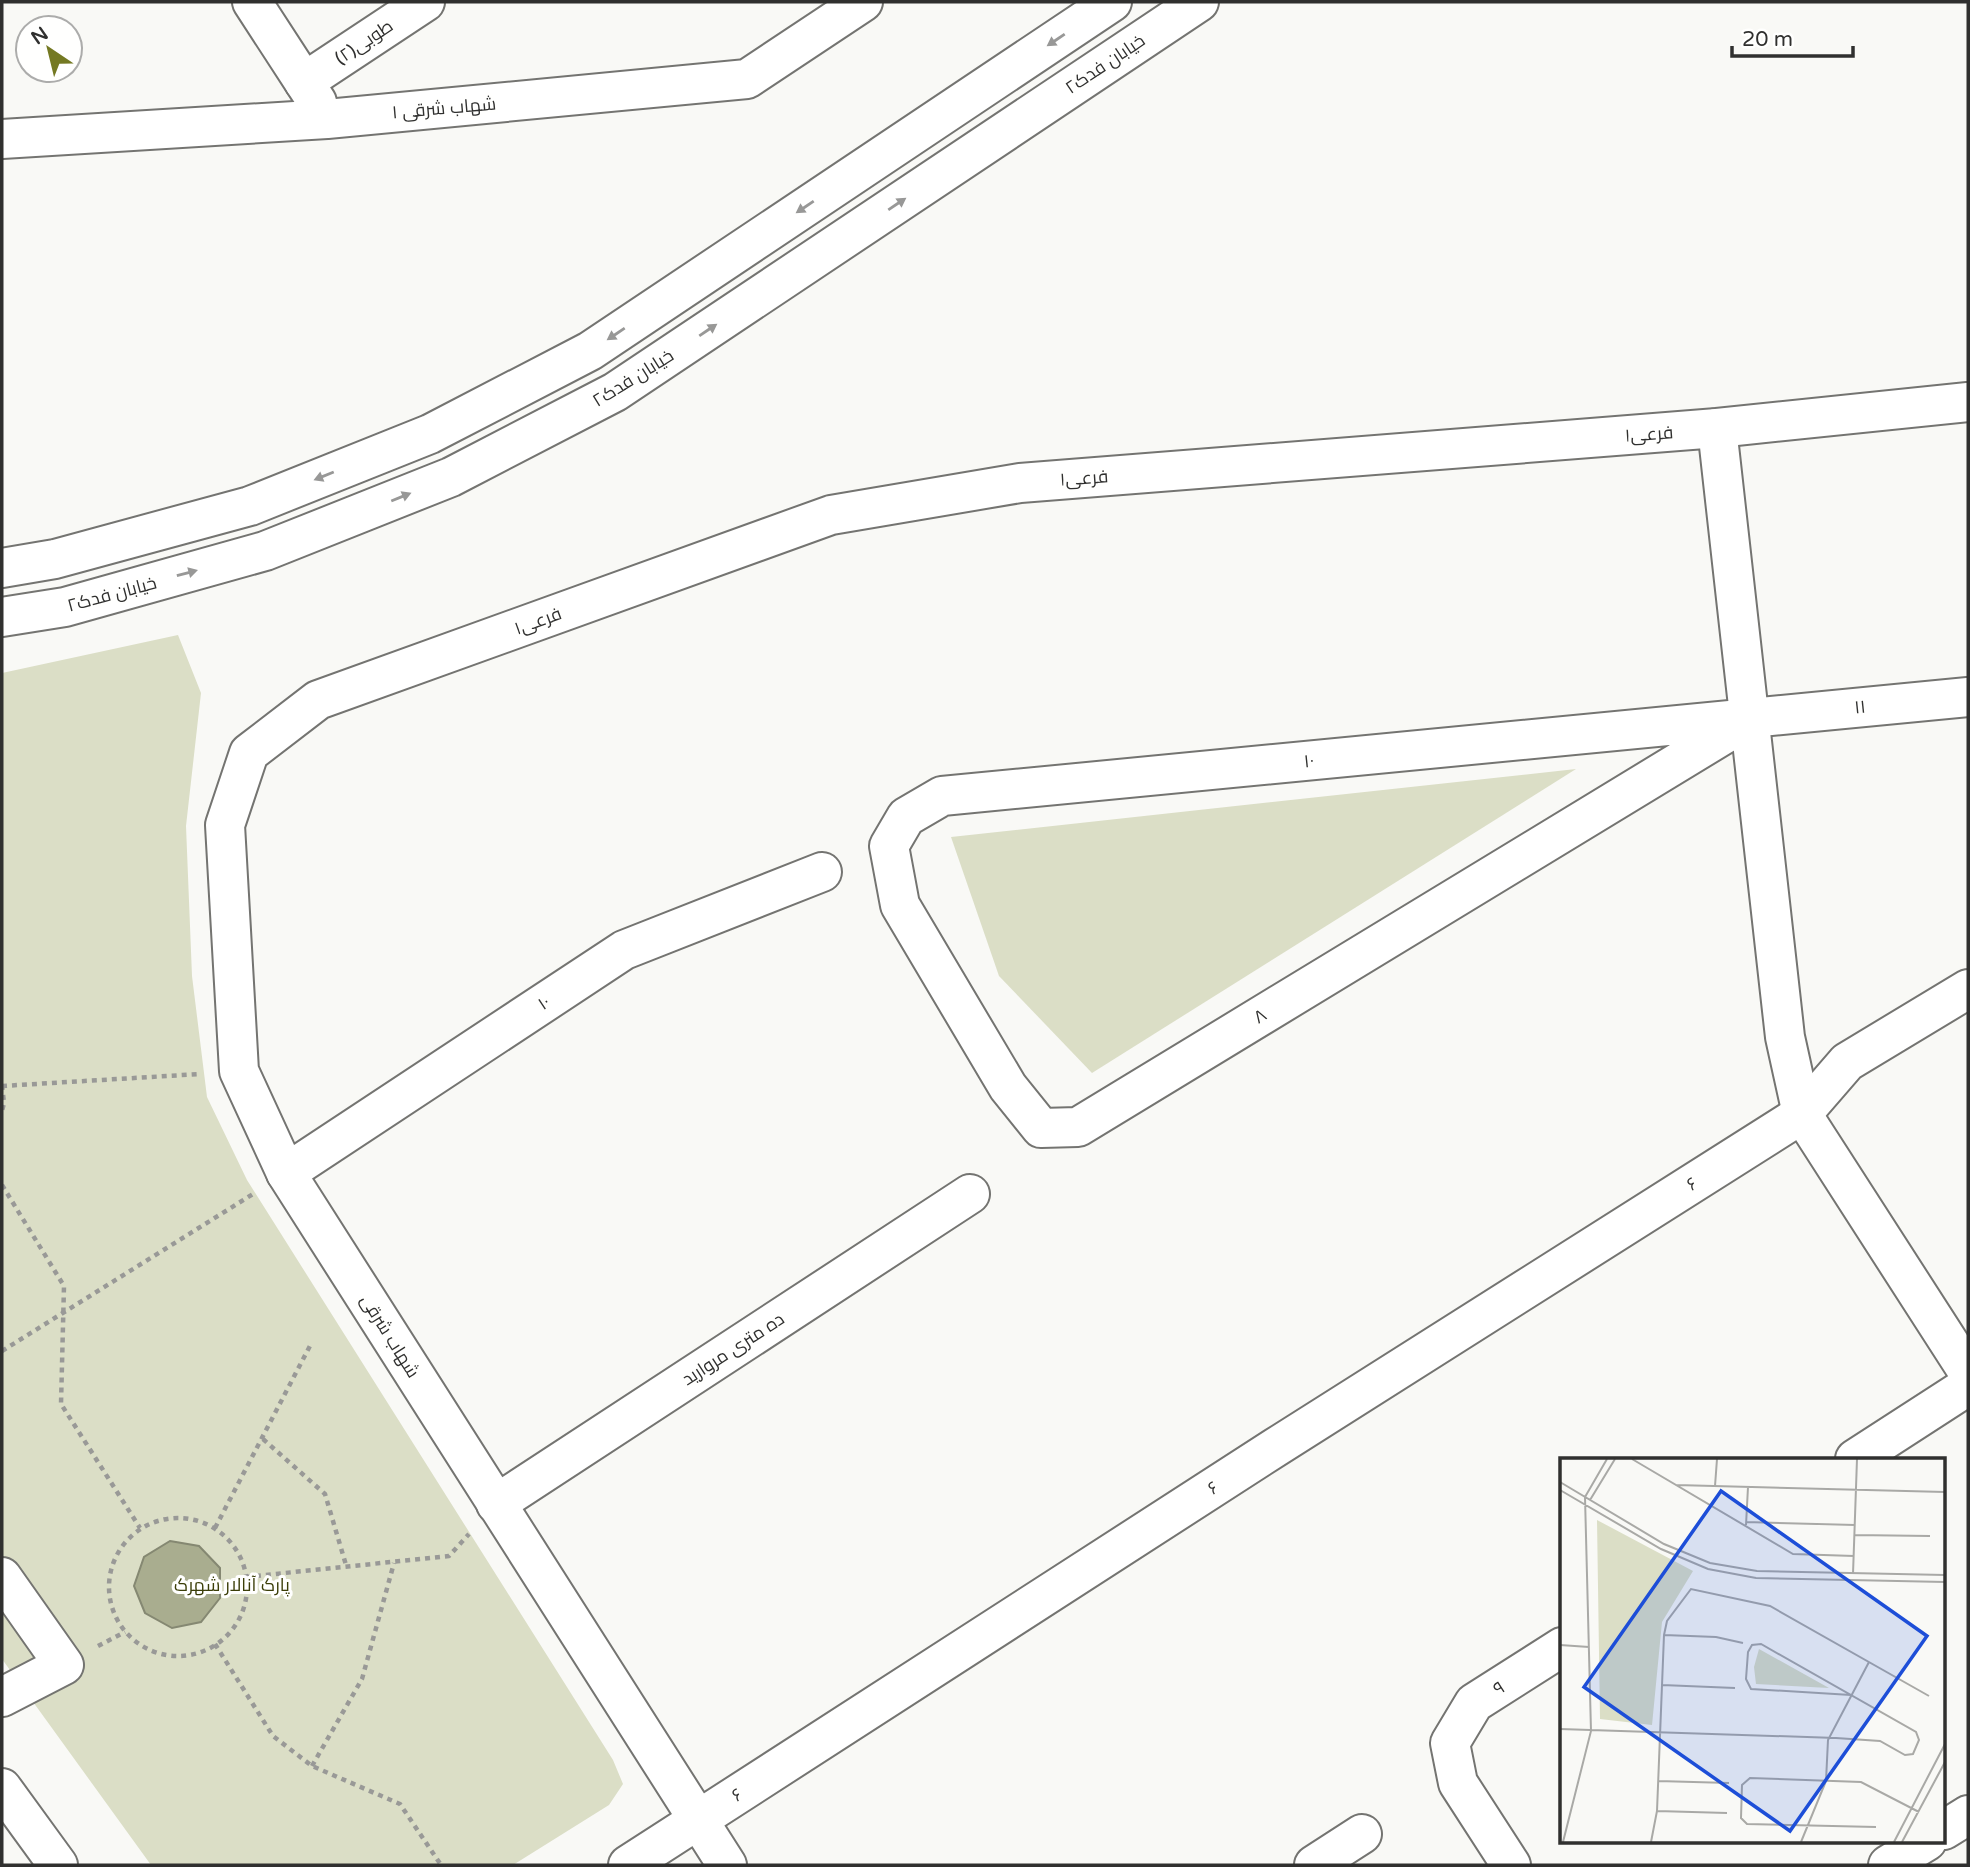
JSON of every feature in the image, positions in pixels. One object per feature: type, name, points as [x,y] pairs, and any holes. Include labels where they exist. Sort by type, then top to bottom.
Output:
[{"type":"street","points":[[252,2],[327,119]]},
{"type":"street","name":"طوبی(۲)","points":[[304,82],[425,2]]},
{"type":"street","name":"شهاب شرقی ۱","points":[[2,139],[327,119],[747,79],[863,2]]},
{"type":"street","points":[[2,568],[55,559],[250,506],[430,434],[590,351],[1112,2]]},
{"type":"street","name":"خیابان فدک۲","points":[[2,617],[65,607],[265,551],[462,471],[615,392],[1199,2]]},
{"type":"street","name":"فرعی۱","points":[[249,753],[318,700],[831,515],[1020,482],[1717,428],[1968,402]]},
{"type":"street","points":[[1717,428],[1785,1037],[1801,1114],[1968,1372]]},
{"type":"street","name":"۱۱","points":[[1751,718],[1968,697]]},
{"type":"street","name":"۸","points":[[890,846],[900,905],[1009,1087],[1041,1128],[1078,1127],[1751,718]]},
{"type":"street","name":"۱۰","points":[[890,846],[906,817],[942,796],[1751,718]]},
{"type":"street","name":"شهاب شرقی","points":[[249,753],[225,825],[239,1071],[286,1174],[727,1865]]},
{"type":"street","name":"۱۰","points":[[286,1174],[624,950],[822,872]]},
{"type":"street","points":[[1801,1114],[1847,1062],[1968,989]]},
{"type":"street","name":"۶","points":[[628,1865],[1801,1114]]},
{"type":"street","name":"ده متری مروارید","points":[[496,1504],[970,1194]]},
{"type":"street","points":[[1857,1458],[1968,1386]]},
{"type":"street","points":[[2,1577],[64,1665],[2,1697]]},
{"type":"street","name":"۹","points":[[1511,1865],[1458,1783],[1450,1743],[1474,1703],[1560,1648]]},
{"type":"street","points":[[2,1788],[58,1865]]},
{"type":"street","points":[[1946,1829],[1968,1815]]},
{"type":"street","points":[[1314,1865],[1362,1834]]},
{"type":"street","points":[[1888,1865],[1925,1842]]},
{"type":"path","points":[[2,1111],[2,1085],[239,1071]]},
{"type":"path","points":[[2,1351],[286,1174]]},
{"type":"path","points":[[2,1185],[64,1286],[61,1404],[140,1528]]},
{"type":"path","points":[[215,1528],[312,1342]]},
{"type":"path","points":[[263,1439],[326,1494],[346,1565]]},
{"type":"path","points":[[246,1577],[449,1556],[496,1504]]},
{"type":"path","points":[[178,1517],[197,1520],[215,1528],[230,1541],[246,1577],[246,1596],[241,1615],[230,1632],[197,1653],[177,1656],[158,1653],[140,1644],[125,1632],[115,1615],[110,1597],[110,1577],[115,1558],[125,1541],[140,1528],[178,1517]]},
{"type":"path","points":[[312,1766],[362,1679],[394,1563]]},
{"type":"path","points":[[215,1644],[273,1736],[312,1766],[400,1804],[441,1865]]},
{"type":"green space","name":"پارک آنالار شهرک","points":[[178,635],[201,693],[186,826],[192,976],[207,1097],[247,1180],[613,1760],[623,1784],[609,1805],[513,1865],[151,1865],[2,1659],[2,673]]},
{"type":"green space","points":[[1576,769],[1092,1073],[999,976],[951,837]]},
{"type":"shaded area","points":[[170,1541],[199,1546],[220,1568],[220,1598],[201,1622],[172,1628],[145,1613],[134,1586],[144,1557]]}]
